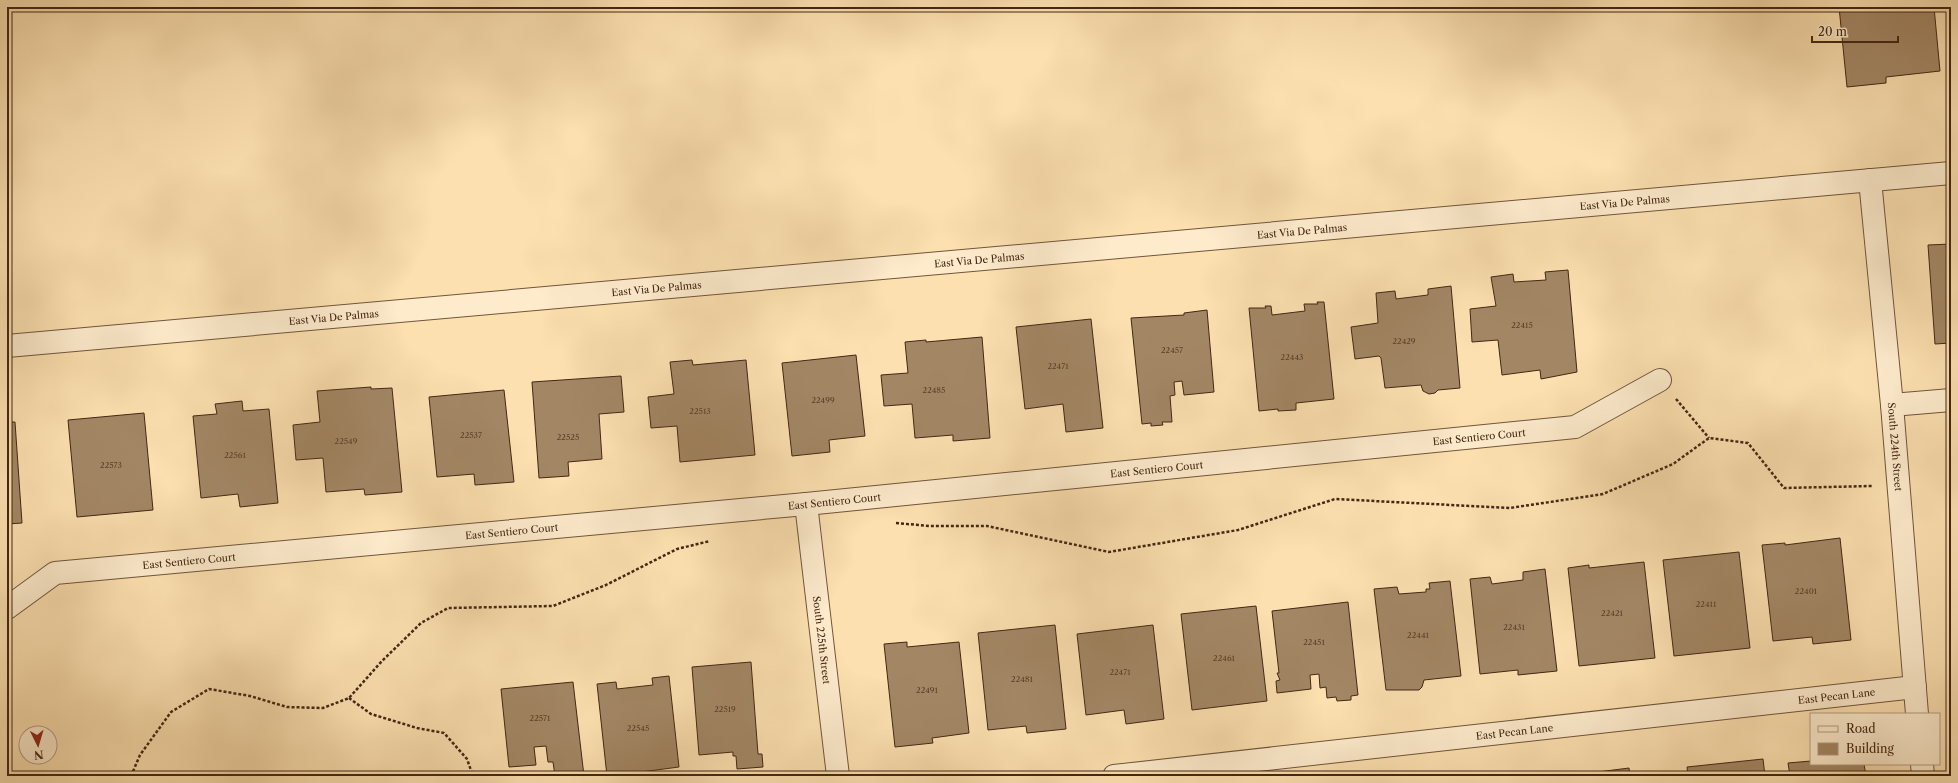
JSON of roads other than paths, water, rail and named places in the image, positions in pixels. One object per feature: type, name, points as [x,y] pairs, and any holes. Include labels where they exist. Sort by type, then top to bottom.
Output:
[{"type":"street","name":"East Via De Palmas","points":[[7,346],[1951,173]]},
{"type":"street","name":"South 224th Street","points":[[1870,180],[1892,405],[1917,713]]},
{"type":"street","name":"East Sentiero Court","points":[[7,608],[55,573],[806,504],[1575,427],[1660,380]]},
{"type":"street","points":[[1892,405],[1951,400]]},
{"type":"street","name":"South 225th Street","points":[[806,504],[838,776]]},
{"type":"street","name":"East Pecan Lane","points":[[1114,776],[1915,687]]},
{"type":"street","points":[[1922,765],[1923,776]]}]
